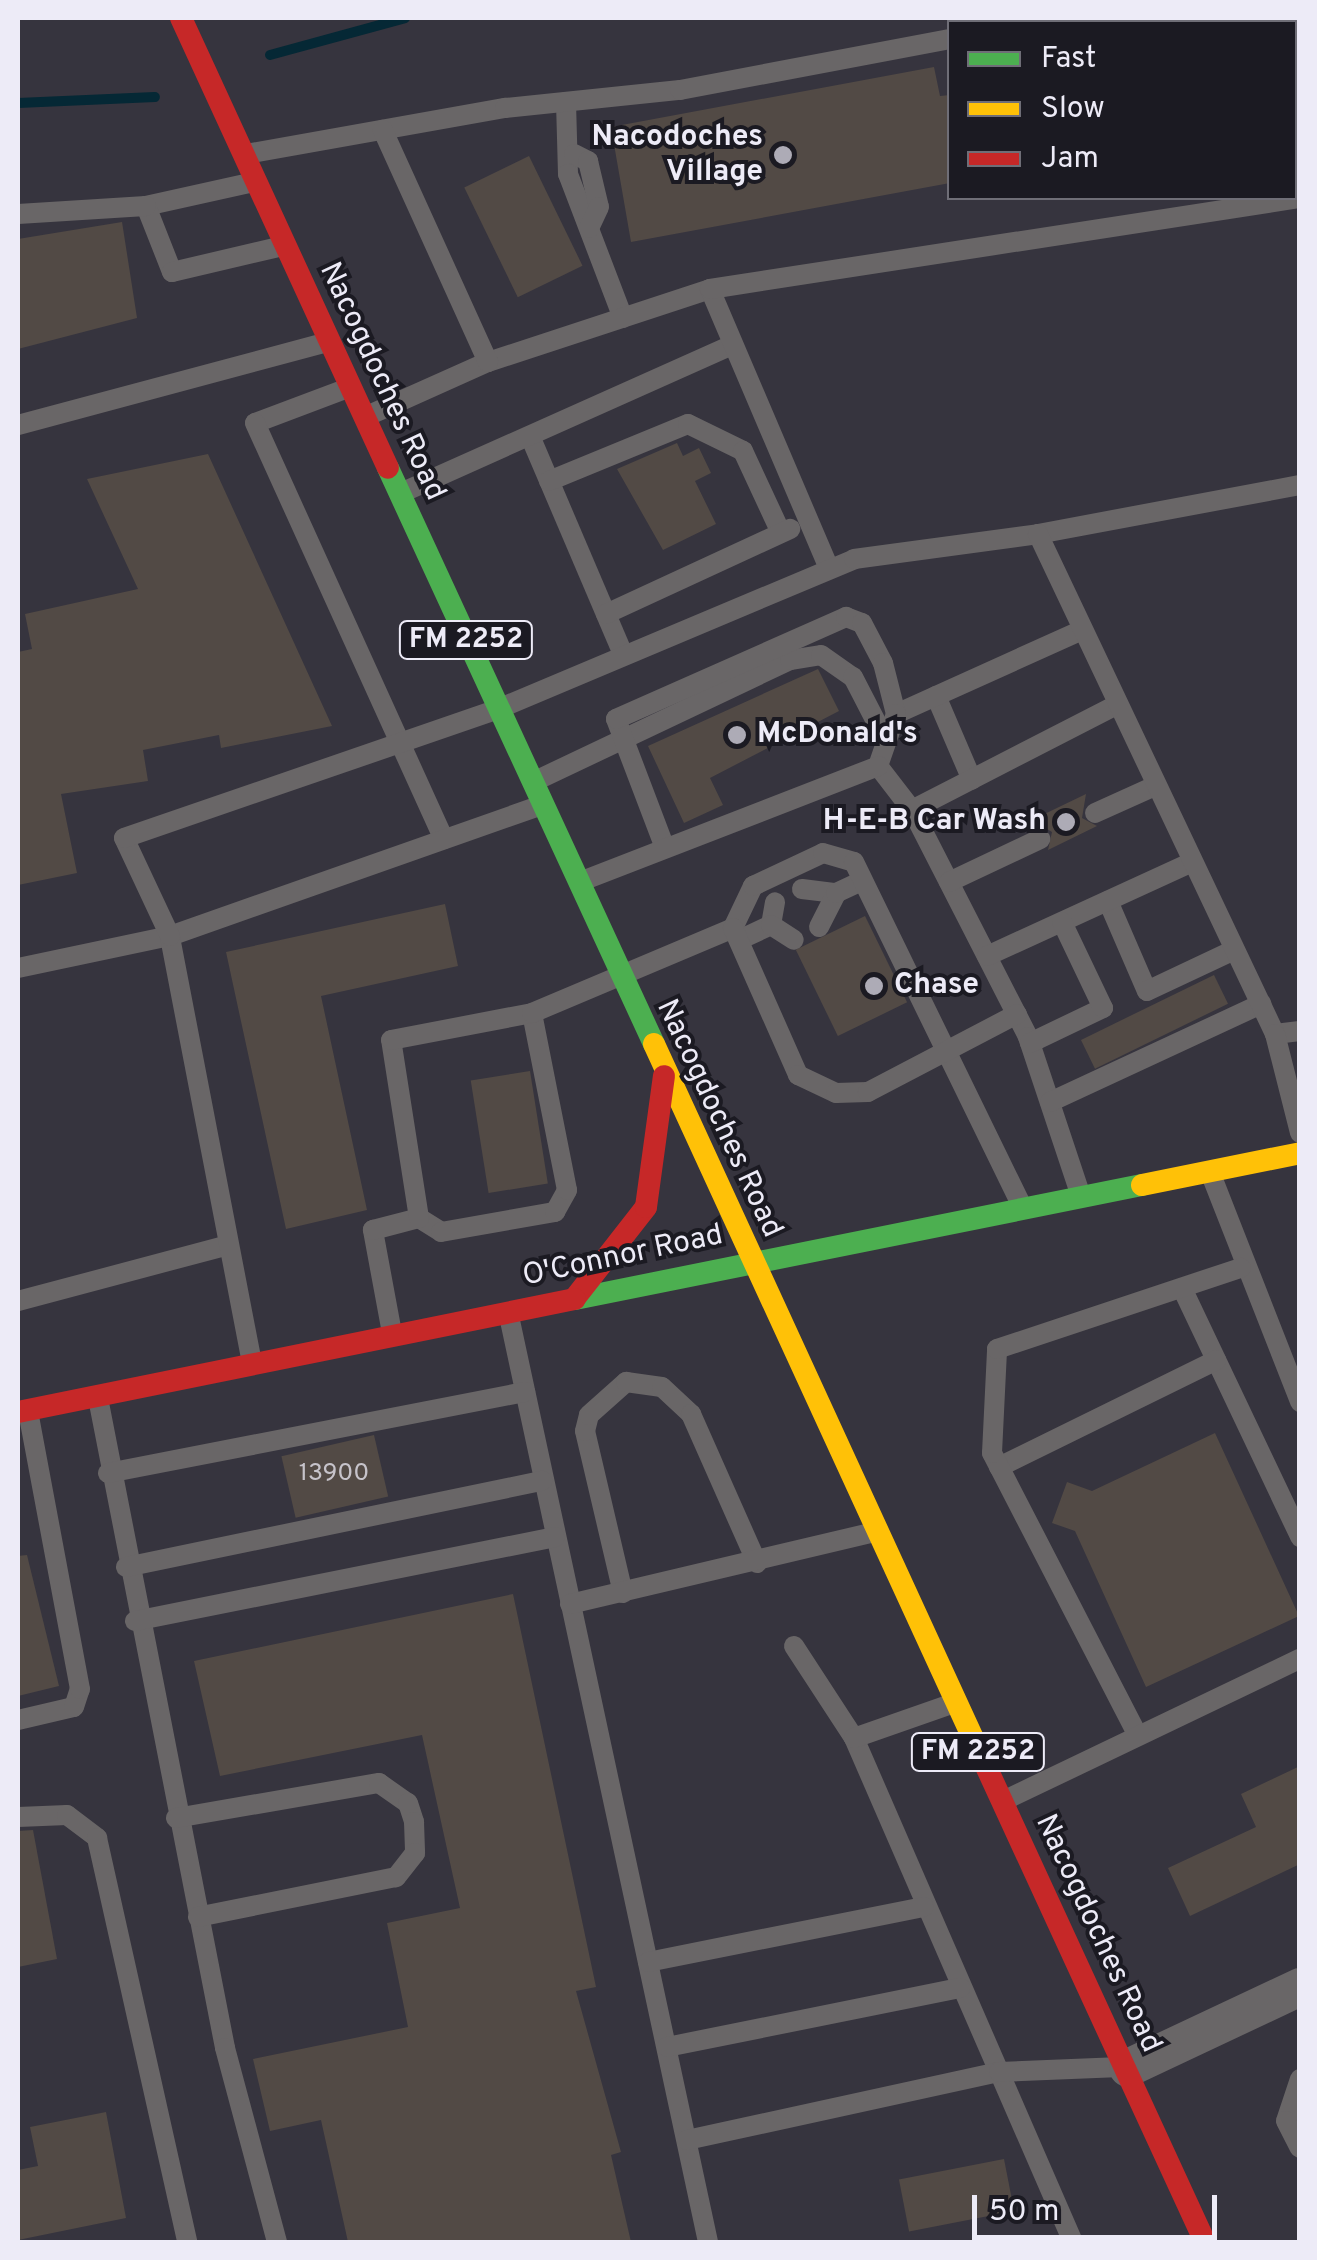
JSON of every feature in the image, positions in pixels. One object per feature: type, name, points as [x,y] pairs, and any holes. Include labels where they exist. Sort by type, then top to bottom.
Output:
[{"type":"main road","name":"Nacogdoches Road","points":[[181,18],[874,1532],[1128,2068],[1205,2242]]},
{"type":"main road","points":[[575,1298],[646,1207],[664,1073]]},
{"type":"main road","name":"O'Connor Road","points":[[22,1412],[1300,1154]]},
{"type":"street","points":[[1128,2068],[1300,1986]]},
{"type":"lane","points":[[244,155],[947,38]]},
{"type":"lane","points":[[566,102],[574,154],[568,174],[623,318]]},
{"type":"lane","points":[[383,130],[488,362]]},
{"type":"lane","points":[[18,214],[146,206],[256,181]]},
{"type":"lane","points":[[364,417],[488,362],[710,289],[1287,200]]},
{"type":"lane","points":[[146,206],[172,272],[286,245]]},
{"type":"lane","points":[[710,289],[828,566]]},
{"type":"lane","points":[[18,424],[330,341]]},
{"type":"lane","points":[[399,494],[732,346]]},
{"type":"lane","points":[[350,387],[255,424],[444,838]]},
{"type":"lane","points":[[548,481],[688,424],[743,451],[781,534]]},
{"type":"lane","points":[[530,436],[623,654]]},
{"type":"lane","points":[[252,1364],[224,1246],[170,936],[124,838],[498,709],[828,566],[1038,534],[1300,485]]},
{"type":"lane","points":[[606,614],[808,520]]},
{"type":"lane","points":[[1038,534],[1116,705],[1276,1034],[1300,1133]]},
{"type":"lane","points":[[664,848],[620,739],[616,719],[846,617],[862,623],[883,663],[896,714],[878,766]]},
{"type":"lane","points":[[896,714],[1082,630]]},
{"type":"lane","points":[[532,783],[790,660],[821,655],[853,677],[886,741]]},
{"type":"lane","points":[[936,696],[972,780]]},
{"type":"lane","points":[[912,810],[1116,705]]},
{"type":"lane","points":[[577,883],[878,766]]},
{"type":"lane","points":[[878,766],[912,810],[1017,1014],[1081,1196]]},
{"type":"lane","points":[[1095,812],[1155,786]]},
{"type":"lane","points":[[18,968],[170,936],[542,806]]},
{"type":"lane","points":[[949,882],[1040,839]]},
{"type":"lane","points":[[1017,1014],[946,1052],[868,1092],[836,1093],[798,1075],[736,934],[753,886],[823,853],[854,862],[862,881],[946,1052],[1022,1208]]},
{"type":"lane","points":[[987,956],[1192,862]]},
{"type":"lane","points":[[806,897],[836,893],[862,881]]},
{"type":"lane","points":[[819,927],[836,893]]},
{"type":"lane","points":[[1108,901],[1150,997],[1205,971],[1234,950]]},
{"type":"lane","points":[[419,1218],[391,1040],[532,1014],[617,972],[736,934],[777,916],[794,940]]},
{"type":"lane","points":[[1030,1042],[1107,1016],[1062,922]]},
{"type":"lane","points":[[1050,1102],[1226,1015],[1261,1004]]},
{"type":"lane","points":[[392,1335],[373,1230],[419,1218],[441,1232],[555,1212],[567,1190],[532,1014]]},
{"type":"lane","points":[[1276,1034],[1300,1031]]},
{"type":"lane","points":[[1209,1170],[1241,1268],[1300,1402]]},
{"type":"lane","points":[[18,1301],[224,1246]]},
{"type":"lane","points":[[1136,1732],[992,1453],[997,1349],[1241,1268]]},
{"type":"lane","points":[[1182,1288],[1300,1536]]},
{"type":"lane","points":[[508,1312],[708,2242]]},
{"type":"lane","points":[[1000,1467],[1216,1360]]},
{"type":"lane","points":[[623,1593],[585,1432],[589,1415],[626,1382],[662,1386],[692,1414],[757,1563]]},
{"type":"lane","points":[[108,1472],[525,1392]]},
{"type":"lane","points":[[98,1396],[135,1620],[176,1818],[277,2242]]},
{"type":"lane","points":[[18,1720],[74,1707],[80,1688],[22,1412]]},
{"type":"lane","points":[[126,1567],[542,1481]]},
{"type":"lane","points":[[570,1604],[757,1563],[874,1532]]},
{"type":"lane","points":[[135,1620],[555,1537]]},
{"type":"lane","points":[[794,1646],[854,1738],[924,1907],[1074,2242]]},
{"type":"lane","points":[[1002,1802],[1136,1732],[1300,1659]]},
{"type":"lane","points":[[854,1738],[956,1702]]},
{"type":"lane","points":[[176,1818],[379,1783],[408,1803],[414,1822],[415,1853],[396,1877],[198,1918]]},
{"type":"lane","points":[[18,1817],[67,1815],[97,1838],[187,2242]]},
{"type":"lane","points":[[648,1962],[924,1907]]},
{"type":"lane","points":[[666,2047],[960,1988]]},
{"type":"lane","points":[[687,2140],[999,2072],[1128,2068]]},
{"type":"lane","points":[[1300,2079],[1286,2121],[1300,2148]]},
{"type":"building","name":"Nacodoches Village","points":[[934,67],[940,96],[947,95],[947,184],[631,242],[611,127]]},
{"type":"building","points":[[529,156],[582,266],[518,297],[464,188]]},
{"type":"building","points":[[122,222],[137,318],[18,349],[18,239]]},
{"type":"building","points":[[677,443],[683,456],[699,448],[711,473],[695,481],[716,524],[663,550],[617,469]]},
{"type":"building","points":[[208,454],[332,726],[221,748],[219,735],[143,750],[148,781],[61,794],[77,873],[18,885],[18,652],[32,649],[25,614],[138,589],[87,479]]},
{"type":"building","name":"McDonald's","points":[[818,669],[839,711],[710,778],[723,805],[684,823],[648,746]]},
{"type":"building","name":"H-E-B Car Wash","points":[[1086,794],[1082,818],[1097,826],[1048,850],[1052,832],[1032,820]]},
{"type":"building","points":[[445,904],[458,966],[321,996],[367,1210],[286,1229],[226,952]]},
{"type":"building","points":[[865,916],[907,1002],[838,1036],[796,950]]},
{"type":"building","points":[[1214,975],[1228,1004],[1095,1069],[1081,1040]]},
{"type":"building","points":[[530,1071],[548,1184],[489,1193],[471,1080]]},
{"type":"building","points":[[1215,1433],[1299,1616],[1146,1687],[1075,1531],[1052,1523],[1067,1482],[1092,1491]]},
{"type":"building","points":[[374,1435],[388,1496],[296,1518],[281,1456]]},
{"type":"building","points":[[27,1555],[59,1686],[18,1696],[18,1556]]},
{"type":"building","points":[[513,1594],[596,1987],[576,1991],[621,2152],[611,2155],[631,2242],[348,2242],[321,2120],[270,2131],[253,2059],[408,2027],[387,1923],[460,1908],[422,1735],[220,1776],[194,1661]]},
{"type":"building","points":[[1300,1766],[1300,1864],[1190,1916],[1168,1868],[1256,1827],[1241,1794]]},
{"type":"building","points":[[33,1830],[57,1959],[18,1967],[18,1831]]},
{"type":"building","points":[[106,2112],[126,2218],[18,2240],[18,2170],[38,2166],[30,2127]]},
{"type":"building","points":[[1004,2159],[1014,2211],[909,2231],[899,2179]]},
{"type":"waterway","points":[[270,55],[405,18]]},
{"type":"waterway","points":[[18,103],[155,97]]},
{"type":"traffic: fast","points":[[388,468],[654,1044]]},
{"type":"traffic: fast","points":[[575,1299],[1142,1185]]},
{"type":"traffic: slow","points":[[654,1044],[978,1749]]},
{"type":"traffic: slow","points":[[1142,1185],[1300,1153]]},
{"type":"traffic: jam","points":[[181,18],[388,468]]},
{"type":"traffic: jam","points":[[575,1298],[646,1207],[664,1076]]},
{"type":"traffic: jam","points":[[18,1412],[575,1299]]},
{"type":"traffic: jam","points":[[978,1749],[1205,2242]]},
{"type":"place","name":"Nacodoches Village","points":[[783,155]]},
{"type":"place","name":"McDonald's","points":[[737,735]]},
{"type":"place","name":"H-E-B Car Wash","points":[[1066,822]]},
{"type":"place","name":"Chase","points":[[874,986]]}]
